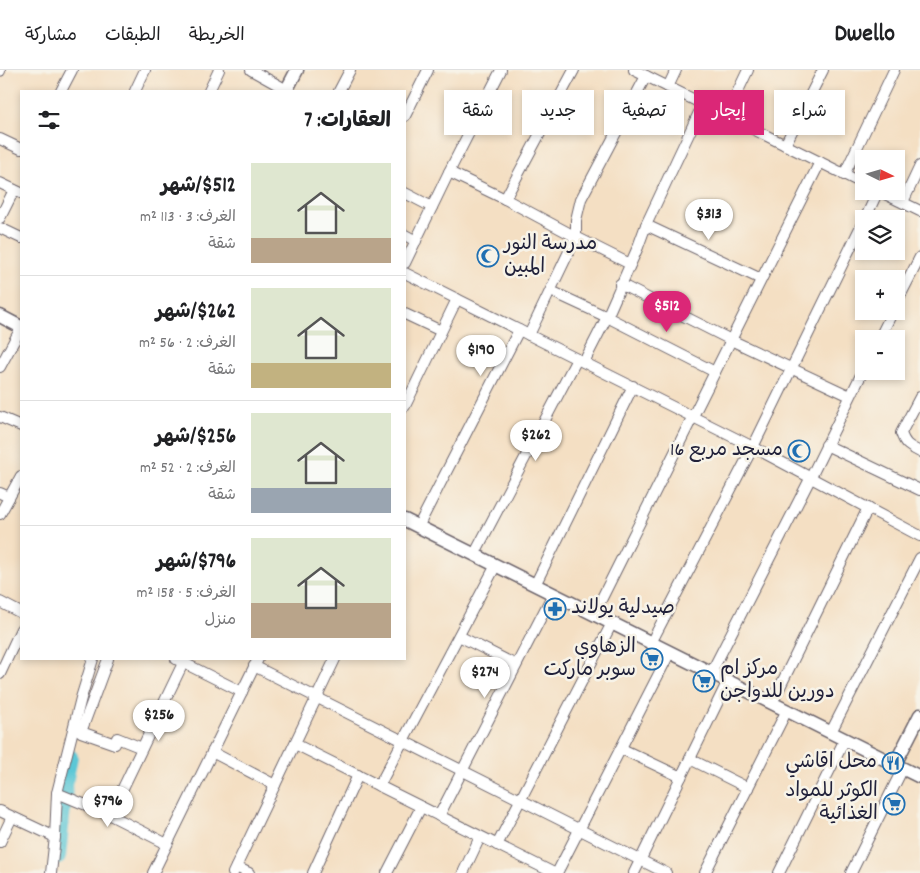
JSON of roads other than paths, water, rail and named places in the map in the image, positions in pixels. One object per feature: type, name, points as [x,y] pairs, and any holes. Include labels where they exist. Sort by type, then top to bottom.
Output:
[{"type":"street","points":[[62,90],[72,70]]},
{"type":"street","points":[[135,90],[145,70]]},
{"type":"street","points":[[209,90],[219,70]]},
{"type":"street","points":[[251,70],[285,90]]},
{"type":"street","points":[[287,90],[297,70]]},
{"type":"street","points":[[340,90],[350,70]]},
{"type":"street","points":[[406,114],[428,70]]},
{"type":"street","points":[[406,261],[501,70]]},
{"type":"street","points":[[504,199],[574,70]]},
{"type":"street","points":[[634,70],[694,99]]},
{"type":"street","points":[[668,86],[676,70]]},
{"type":"street","points":[[738,90],[748,70]]},
{"type":"street","points":[[785,145],[823,70]]},
{"type":"street","points":[[844,175],[894,70]]},
{"type":"street","points":[[418,527],[524,332],[551,291],[576,237],[576,220],[580,199],[646,76]]},
{"type":"street","points":[[474,554],[580,360],[606,317],[646,224],[694,123]]},
{"type":"street","points":[[764,135],[855,180]]},
{"type":"street","points":[[0,139],[20,148]]},
{"type":"street","points":[[594,614],[820,162]]},
{"type":"street","points":[[903,202],[920,166]]},
{"type":"street","points":[[449,172],[630,264]]},
{"type":"street","points":[[0,183],[17,191],[0,218]]},
{"type":"street","points":[[406,194],[432,207]]},
{"type":"street","points":[[898,200],[920,211]]},
{"type":"street","points":[[646,224],[761,279]]},
{"type":"street","points":[[0,228],[20,238]]},
{"type":"street","points":[[406,236],[416,241]]},
{"type":"street","points":[[651,642],[753,447],[855,238]]},
{"type":"street","points":[[905,286],[920,257]]},
{"type":"street","points":[[406,274],[753,447],[920,536]]},
{"type":"street","points":[[620,284],[731,340],[850,396]]},
{"type":"street","points":[[551,291],[715,372]]},
{"type":"street","points":[[406,404],[457,299]]},
{"type":"street","points":[[406,314],[441,331]]},
{"type":"street","points":[[0,316],[20,326]]},
{"type":"street","points":[[0,367],[20,329]]},
{"type":"street","points":[[711,672],[858,380]]},
{"type":"street","points":[[535,585],[633,386]]},
{"type":"street","points":[[920,397],[901,433],[907,445],[920,452]]},
{"type":"street","points":[[0,417],[20,426]]},
{"type":"street","points":[[826,445],[920,490]]},
{"type":"street","points":[[0,514],[5,495],[20,477]]},
{"type":"street","points":[[772,703],[868,508]]},
{"type":"street","points":[[406,521],[920,777]]},
{"type":"street","points":[[831,732],[920,558]]},
{"type":"street","points":[[380,786],[496,565]]},
{"type":"street","points":[[439,816],[553,594]]},
{"type":"street","points":[[0,602],[20,612]]},
{"type":"street","points":[[497,845],[612,623]]},
{"type":"street","points":[[0,674],[20,631]]},
{"type":"street","points":[[459,636],[516,665]]},
{"type":"street","points":[[295,744],[556,873],[670,652]]},
{"type":"street","points":[[53,872],[57,793],[93,660]]},
{"type":"street","points":[[108,660],[81,732],[115,744],[118,738],[142,748]]},
{"type":"street","points":[[110,815],[182,660],[242,692]]},
{"type":"street","points":[[249,873],[234,870],[335,660]]},
{"type":"street","points":[[153,873],[256,662],[317,698],[666,873]]},
{"type":"street","points":[[634,873],[728,681]]},
{"type":"street","points":[[705,873],[787,710]]},
{"type":"street","points":[[851,873],[920,715]]},
{"type":"street","points":[[779,873],[845,740]]},
{"type":"street","points":[[622,748],[681,777]]},
{"type":"street","points":[[212,752],[275,785]]},
{"type":"street","points":[[690,759],[748,788]]},
{"type":"street","points":[[313,873],[358,775]]},
{"type":"street","points":[[57,793],[110,815],[167,844]]},
{"type":"street","points":[[387,873],[421,807]]},
{"type":"street","points":[[0,811],[55,837]]},
{"type":"street","points":[[0,842],[12,817]]},
{"type":"street","points":[[462,873],[480,837]]},
{"type":"waterway","points":[[58,857],[70,757]]},
{"type":"place","name":"مدرسة النور المبين","points":[[488,256]]},
{"type":"place","name":"مسجد مربع 16","points":[[799,451]]},
{"type":"place","name":"صيدلية يولاند","points":[[555,609]]},
{"type":"place","name":"الزهاوي سوبر ماركت","points":[[652,659]]},
{"type":"place","name":"مركز ام دورين للدواجن","points":[[704,681]]},
{"type":"place","name":"محل اقاشي","points":[[893,763]]},
{"type":"place","name":"الكوثر للمواد الغذائية","points":[[894,804]]}]
